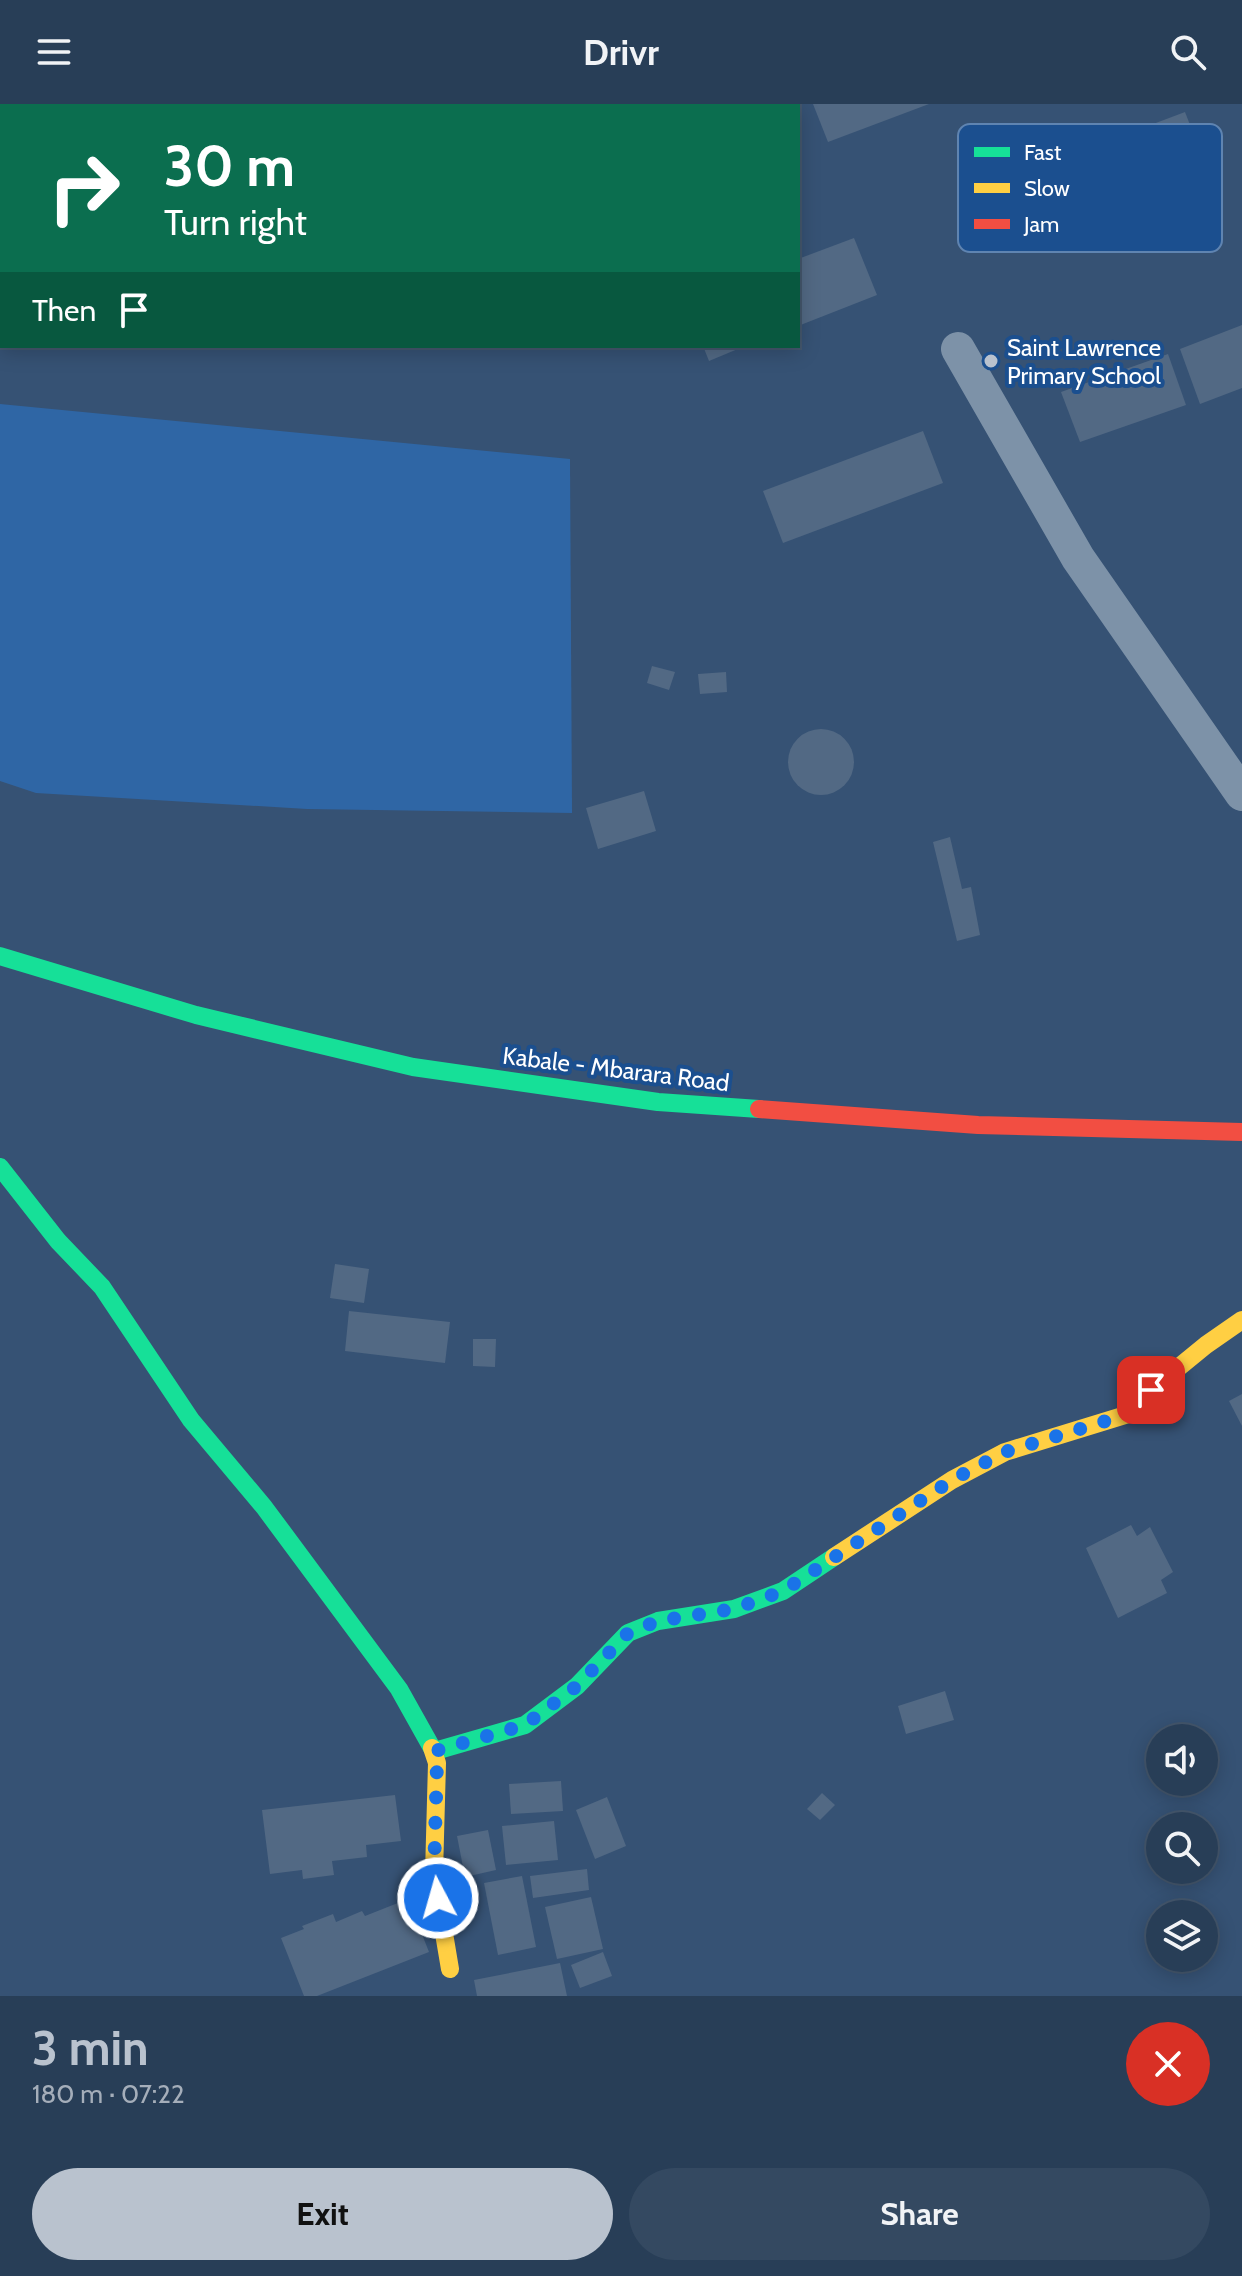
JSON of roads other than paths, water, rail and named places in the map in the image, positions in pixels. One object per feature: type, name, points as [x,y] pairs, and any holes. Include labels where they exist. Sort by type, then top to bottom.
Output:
[{"type":"street","points":[[958,349],[1078,558],[1242,794]]},
{"type":"street","name":"Kabale - Mbarara Road","points":[[0,956],[196,1015],[413,1067],[658,1102],[978,1125],[1242,1132]]},
{"type":"street","points":[[0,1167],[58,1241],[102,1287],[191,1420],[264,1507],[399,1689],[435,1751],[434,1874],[450,1969]]},
{"type":"street","points":[[435,1751],[525,1725],[577,1686],[628,1633],[658,1621],[734,1609],[783,1591],[952,1480],[1005,1452],[1132,1413],[1151,1390],[1242,1320]]},
{"type":"place","name":"Saint Lawrence Primary School","points":[[991,361]]}]
